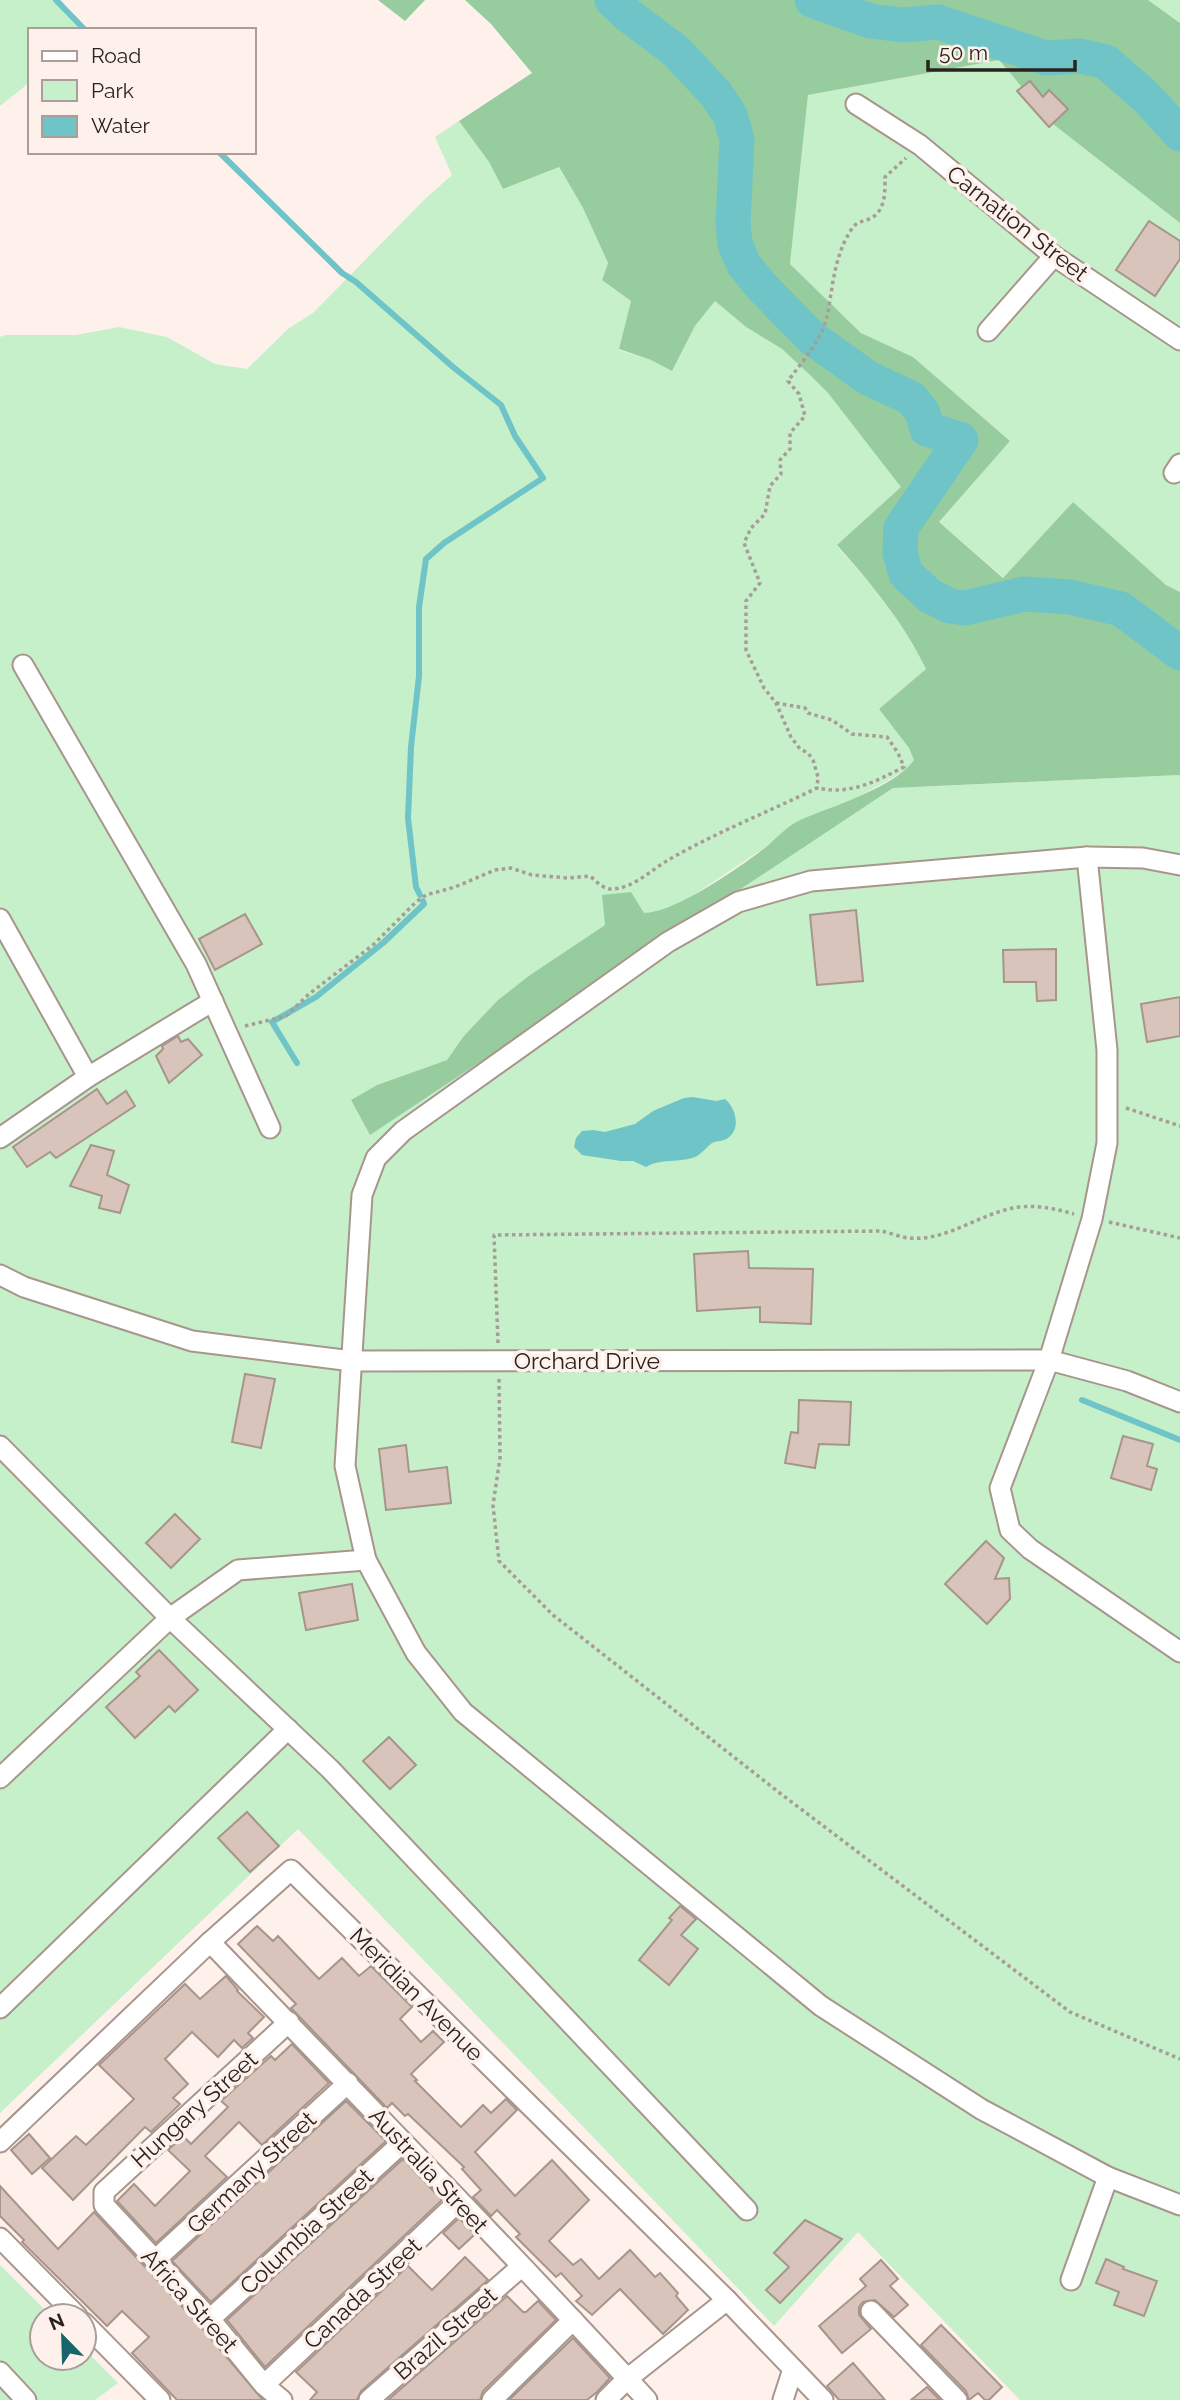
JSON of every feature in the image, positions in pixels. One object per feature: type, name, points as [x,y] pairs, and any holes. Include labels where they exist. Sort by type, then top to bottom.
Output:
[{"type":"street","name":"Carnation Street","points":[[856,104],[920,145],[1054,256],[1180,340]]},
{"type":"street","points":[[988,331],[1054,256]]},
{"type":"street","points":[[23,665],[196,964],[270,1128]]},
{"type":"street","points":[[1087,857],[1107,1050],[1107,1143],[1092,1219],[1049,1360],[1000,1488],[1010,1530],[1030,1549],[1180,1652]]},
{"type":"street","points":[[1180,865],[1143,858],[1087,857],[811,881],[738,902],[668,942],[403,1130],[376,1158],[362,1195],[345,1466],[366,1560],[416,1653],[463,1712],[821,2006],[981,2109],[1108,2177],[1180,2205]]},
{"type":"street","points":[[0,919],[88,1076]]},
{"type":"street","points":[[0,1138],[88,1076],[213,1001]]},
{"type":"street","name":"Orchard Drive","points":[[0,1275],[24,1287],[192,1341],[352,1361],[1049,1360],[1127,1381],[1180,1402]]},
{"type":"street","points":[[0,1446],[170,1618],[330,1769],[747,2210]]},
{"type":"street","points":[[0,1779],[170,1618],[238,1570],[366,1560]]},
{"type":"street","points":[[0,2008],[288,1729]]},
{"type":"street","name":"Meridian Avenue","points":[[0,2141],[210,1942],[291,1870],[727,2301],[823,2400]]},
{"type":"street","name":"Australia Street","points":[[210,1942],[348,2083],[647,2400]]},
{"type":"street","name":"Hungary Street","points":[[103,2198],[104,2192],[289,2022]]},
{"type":"street","name":"Germany Street","points":[[155,2260],[348,2083]]},
{"type":"street","name":"Columbia Street","points":[[210,2319],[402,2143]]},
{"type":"street","points":[[1071,2280],[1108,2177]]},
{"type":"street","name":"Africa Street","points":[[103,2198],[104,2205],[210,2319],[264,2385],[282,2400]]},
{"type":"street","name":"Canada Street","points":[[264,2385],[459,2201]]},
{"type":"street","points":[[0,2238],[63,2302]]},
{"type":"street","name":"Brazil Street","points":[[369,2400],[521,2267]]},
{"type":"street","points":[[606,2400],[627,2379],[727,2301]]},
{"type":"street","points":[[871,2311],[957,2400]]},
{"type":"street","points":[[492,2400],[573,2320]]},
{"type":"street","points":[[98,2337],[160,2400]]},
{"type":"street","points":[[783,2400],[793,2369]]},
{"type":"street","points":[[0,2372],[26,2400]]},
{"type":"path","points":[[817,788],[818,777],[813,760],[791,737],[776,703],[764,688],[746,650],[746,601],[760,583],[744,543],[751,528],[765,514],[770,486],[781,474],[780,460],[790,449],[790,433],[805,416],[799,394],[789,381],[814,349],[828,313],[838,255],[852,227],[860,220],[873,217],[880,209],[885,198],[885,177],[920,145]]},
{"type":"path","points":[[226,1031],[286,1016],[309,994],[373,945],[426,895],[455,887],[495,870],[511,868],[532,875],[568,878],[590,876],[604,888],[612,890],[633,883],[692,847],[817,788],[835,792],[858,788],[904,767],[887,737],[852,734],[832,720],[808,713],[804,708],[776,703]]},
{"type":"path","points":[[1107,1102],[1180,1126]]},
{"type":"path","points":[[1180,1238],[1048,1207],[1018,1207],[973,1220],[929,1238],[908,1238],[882,1231],[494,1235],[500,1458],[493,1505],[499,1561],[553,1615],[780,1794],[1070,2011],[1180,2059]]},
{"type":"green space","points":[[0,0],[56,0],[83,28],[28,28],[28,84],[0,106]]},
{"type":"green space","points":[[378,0],[425,0],[405,21]]},
{"type":"green space","points":[[465,0],[1148,0],[1180,23],[1180,223],[1053,124],[999,60],[808,95],[790,264],[861,333],[913,357],[1010,441],[939,522],[1003,578],[1073,502],[1166,585],[1180,592],[1180,775],[893,788],[370,1135],[351,1100],[377,1085],[447,1060],[463,1037],[498,1000],[530,975],[605,925],[602,895],[631,892],[644,913],[672,906],[707,888],[740,866],[795,823],[878,788],[905,770],[914,760],[909,748],[879,709],[926,669],[897,619],[837,545],[901,487],[828,393],[810,375],[782,349],[746,327],[715,301],[695,326],[672,371],[651,360],[619,349],[631,301],[602,280],[608,263],[583,208],[559,167],[503,189],[489,162],[459,121],[532,73],[491,24]]},
{"type":"green space","points":[[1148,0],[1180,0],[1180,23]]},
{"type":"green space","points":[[999,60],[1053,124],[1180,223],[1180,592],[1166,585],[1073,502],[1004,578],[939,522],[1010,441],[913,357],[861,333],[790,264],[808,95]]},
{"type":"green space","points":[[459,121],[489,162],[503,189],[558,166],[583,208],[608,263],[602,280],[631,301],[619,350],[651,360],[672,371],[695,326],[715,301],[746,327],[782,349],[828,393],[902,487],[837,546],[886,604],[926,669],[879,709],[909,748],[914,760],[907,770],[860,796],[796,822],[764,848],[680,904],[605,925],[530,975],[463,1037],[447,1060],[377,1085],[351,1100],[370,1134],[893,788],[1180,775],[1180,2400],[1020,2400],[858,2232],[774,2326],[298,1829],[0,2113],[0,337],[76,335],[119,327],[167,337],[215,364],[247,369],[289,328],[313,313],[452,175],[435,137]]},
{"type":"green space","points":[[0,2265],[37,2302],[28,2302],[28,2372],[98,2372],[98,2363],[118,2383],[95,2400],[0,2400]]},
{"type":"water","points":[[693,1097],[716,1101],[725,1099],[736,1118],[735,1129],[728,1138],[712,1143],[695,1157],[658,1162],[646,1167],[633,1161],[582,1155],[574,1147],[576,1138],[582,1131],[605,1132],[635,1124],[653,1111]]},
{"type":"building","points":[[1030,81],[1043,97],[1049,90],[1068,109],[1049,127],[1017,91]]},
{"type":"building","points":[[1149,221],[1180,241],[1180,259],[1155,296],[1116,270]]},
{"type":"building","points":[[856,910],[863,981],[817,985],[810,915]]},
{"type":"building","points":[[245,914],[262,944],[215,970],[199,939]]},
{"type":"building","points":[[1056,949],[1056,1000],[1037,1001],[1036,982],[1004,982],[1003,950]]},
{"type":"building","points":[[1180,997],[1180,1036],[1147,1042],[1141,1004]]},
{"type":"building","points":[[178,1036],[181,1042],[188,1039],[202,1055],[169,1083],[156,1056],[163,1049],[162,1046]]},
{"type":"building","points":[[97,1089],[107,1104],[126,1091],[135,1106],[56,1158],[50,1152],[27,1167],[13,1147]]},
{"type":"building","points":[[91,1145],[114,1151],[107,1175],[129,1185],[120,1213],[99,1208],[102,1196],[70,1186]]},
{"type":"building","points":[[748,1251],[749,1268],[813,1269],[811,1324],[760,1322],[760,1307],[697,1311],[694,1254]]},
{"type":"building","points":[[245,1374],[275,1379],[261,1448],[232,1442]]},
{"type":"building","points":[[799,1400],[851,1402],[849,1445],[819,1444],[815,1468],[785,1463],[791,1432],[798,1433]]},
{"type":"building","points":[[1123,1436],[1153,1444],[1147,1466],[1157,1469],[1151,1490],[1111,1478]]},
{"type":"building","points":[[406,1445],[409,1472],[447,1467],[451,1503],[386,1510],[379,1449]]},
{"type":"building","points":[[175,1514],[200,1539],[171,1568],[146,1543]]},
{"type":"building","points":[[986,1541],[1004,1558],[995,1579],[1009,1578],[1010,1599],[987,1624],[945,1584]]},
{"type":"building","points":[[352,1584],[358,1620],[306,1630],[299,1593]]},
{"type":"building","points":[[159,1650],[198,1690],[175,1712],[169,1706],[135,1738],[106,1707],[140,1676],[136,1672]]},
{"type":"building","points":[[389,1737],[416,1765],[390,1789],[363,1761]]},
{"type":"building","points":[[247,1812],[279,1846],[250,1872],[218,1838]]},
{"type":"building","points":[[680,1906],[696,1919],[681,1935],[698,1949],[669,1985],[639,1960]]},
{"type":"building","points":[[257,1926],[273,1941],[278,1936],[319,1979],[342,1958],[359,1976],[371,1966],[412,2007],[400,2019],[421,2042],[433,2031],[444,2042],[411,2074],[461,2127],[483,2105],[491,2113],[506,2099],[517,2110],[475,2152],[515,2196],[552,2160],[589,2200],[549,2241],[573,2265],[581,2259],[599,2279],[630,2250],[655,2277],[660,2273],[678,2293],[676,2296],[688,2310],[663,2334],[620,2289],[592,2315],[576,2301],[582,2296],[561,2273],[556,2277],[516,2237],[520,2234],[497,2210],[491,2216],[473,2197],[481,2190],[462,2169],[464,2167],[408,2114],[405,2116],[392,2103],[387,2108],[291,2008],[296,2004],[238,1944]]},
{"type":"building","points":[[226,1976],[237,1991],[264,2017],[248,2033],[253,2038],[242,2048],[234,2040],[218,2057],[192,2032],[165,2059],[188,2084],[173,2098],[180,2104],[151,2132],[145,2127],[73,2200],[42,2168],[76,2136],[86,2145],[134,2099],[99,2065],[185,1984],[200,1999]]},
{"type":"building","points":[[292,2044],[329,2083],[262,2145],[239,2122],[205,2156],[227,2177],[156,2243],[117,2201],[134,2184],[155,2206],[190,2171],[168,2150],[183,2136],[191,2144],[228,2107],[221,2101],[271,2056],[275,2060]]},
{"type":"building","points":[[346,2101],[386,2141],[211,2302],[172,2261]]},
{"type":"building","points":[[29,2134],[50,2158],[32,2174],[11,2150]]},
{"type":"building","points":[[403,2159],[442,2200],[265,2367],[227,2320]]},
{"type":"building","points":[[0,2186],[58,2249],[94,2212],[201,2327],[263,2400],[177,2400],[132,2353],[149,2337],[122,2311],[107,2326],[98,2317],[98,2302],[83,2302],[22,2242],[24,2240],[0,2216]]},
{"type":"building","points":[[459,2218],[473,2232],[473,2236],[459,2249],[443,2233]]},
{"type":"building","points":[[805,2220],[842,2239],[780,2303],[766,2290],[789,2267],[774,2253]]},
{"type":"building","points":[[465,2257],[488,2280],[361,2391],[357,2400],[310,2400],[317,2392],[296,2372],[408,2266],[432,2290]]},
{"type":"building","points":[[1106,2259],[1124,2267],[1123,2269],[1157,2281],[1144,2316],[1114,2305],[1119,2292],[1096,2283]]},
{"type":"building","points":[[881,2260],[898,2279],[890,2286],[908,2305],[894,2317],[875,2300],[863,2302],[859,2307],[859,2315],[871,2329],[842,2353],[819,2326],[866,2286],[860,2279]]},
{"type":"building","points":[[507,2296],[523,2312],[538,2301],[556,2320],[483,2391],[480,2400],[388,2400]]},
{"type":"building","points":[[941,2325],[1002,2387],[989,2400],[985,2400],[978,2393],[969,2400],[966,2391],[921,2345]]},
{"type":"building","points":[[573,2338],[610,2378],[597,2392],[587,2400],[509,2400]]},
{"type":"building","points":[[853,2363],[885,2400],[839,2400],[827,2386]]},
{"type":"building","points":[[927,2387],[940,2400],[911,2400]]},
{"type":"waterway","points":[[56,0],[83,28]]},
{"type":"waterway","points":[[612,0],[676,51],[716,94],[730,115],[737,139],[733,224],[735,244],[744,265],[812,338],[868,378],[911,398],[923,413],[927,429],[961,440],[901,528],[900,553],[906,574],[930,596],[950,606],[965,608],[1024,594],[1070,597],[1121,609],[1180,653]]},
{"type":"waterway","points":[[812,0],[870,21],[903,25],[938,22],[1046,58],[1080,56],[1106,62],[1146,97],[1180,134]]},
{"type":"waterway","points":[[221,154],[342,273],[501,405],[515,436],[543,478],[444,543],[426,559],[419,607],[419,676],[411,747],[408,818],[416,887],[420,895]]},
{"type":"waterway","points":[[297,1063],[272,1022],[316,997],[383,943],[424,904],[423,901]]},
{"type":"waterway","points":[[1082,1400],[1180,1440]]}]
